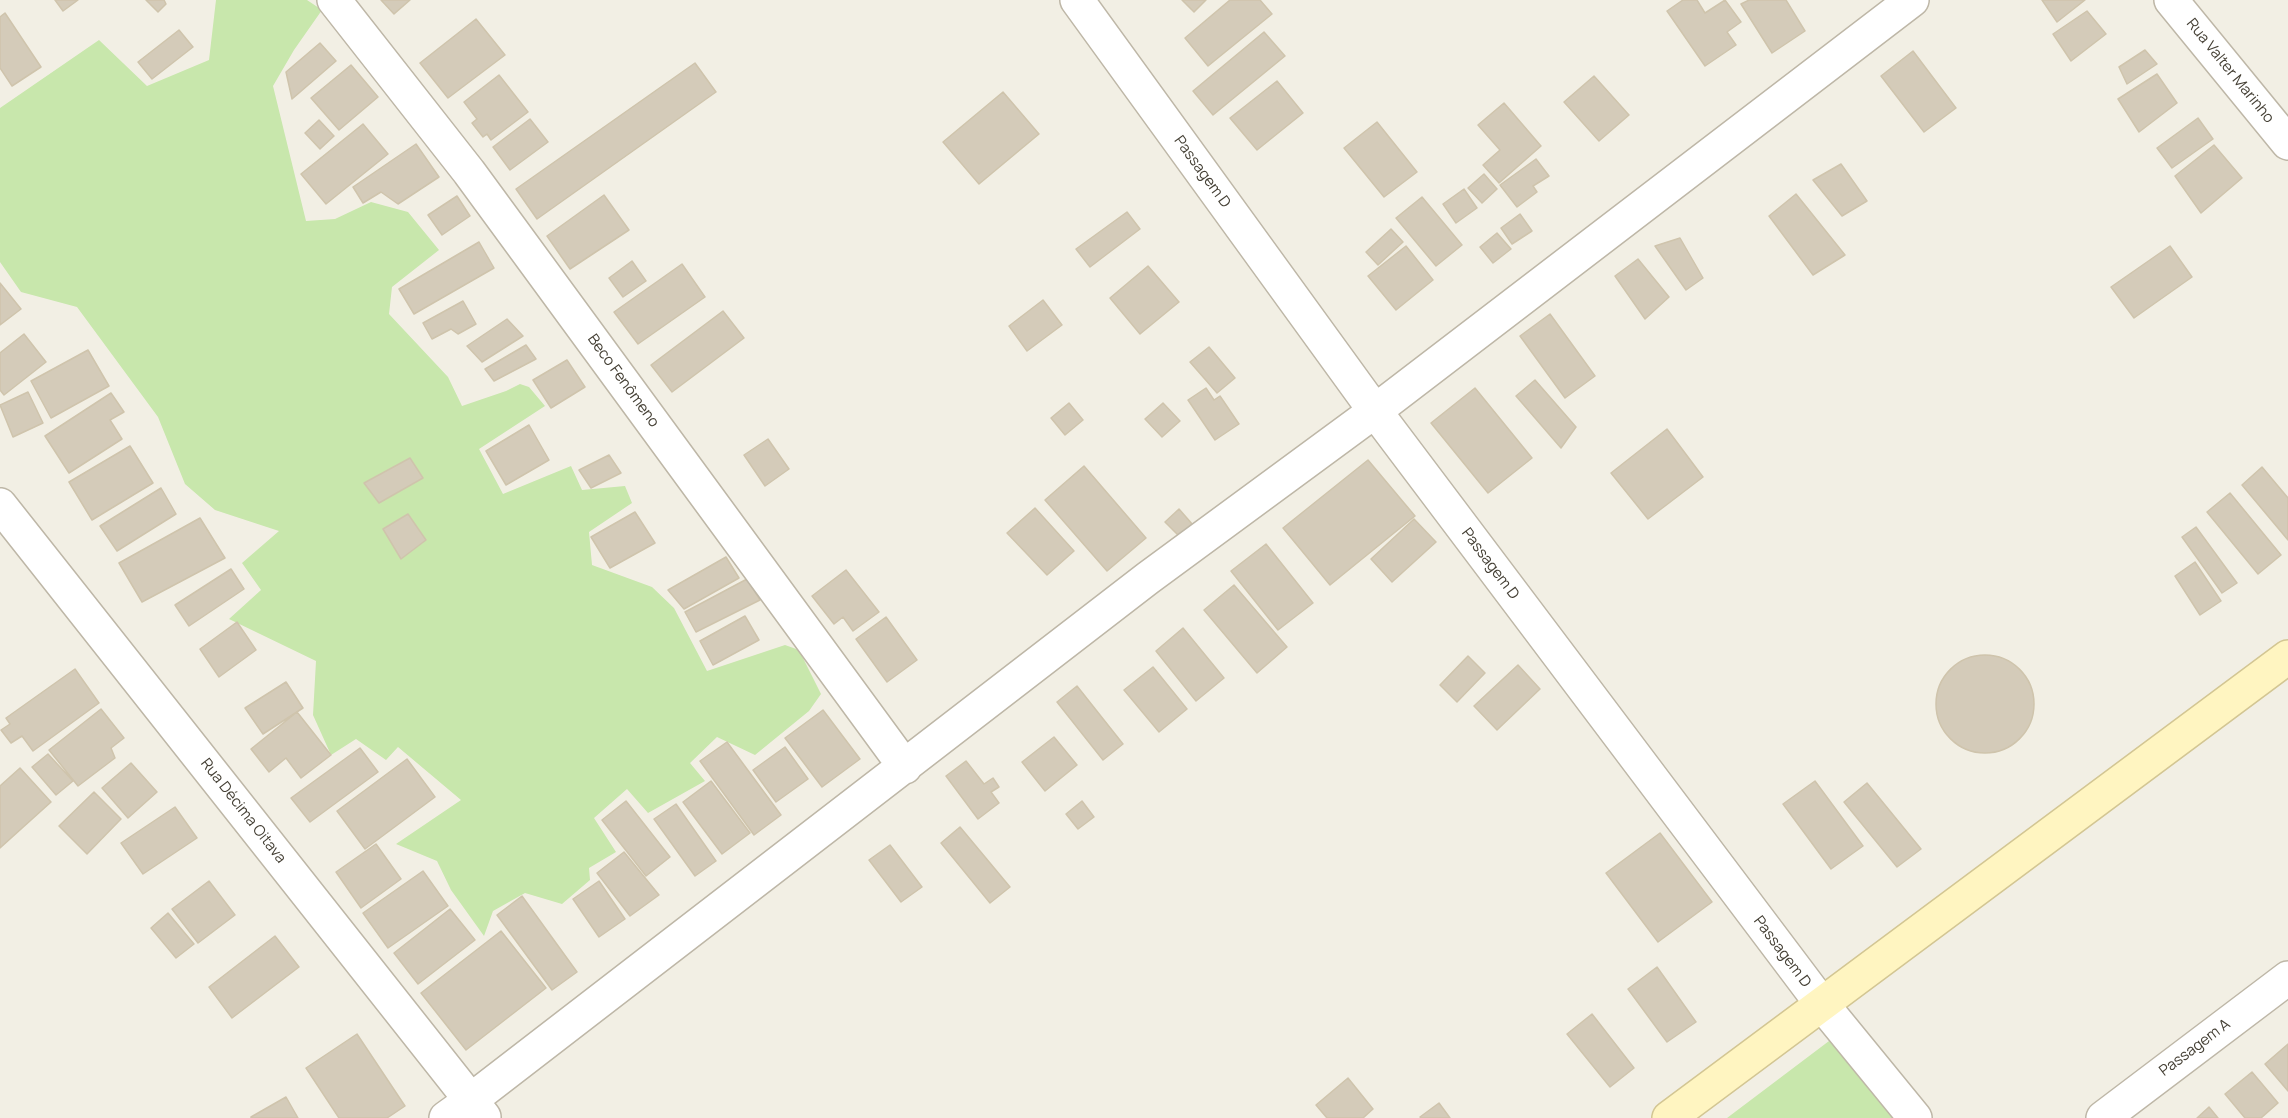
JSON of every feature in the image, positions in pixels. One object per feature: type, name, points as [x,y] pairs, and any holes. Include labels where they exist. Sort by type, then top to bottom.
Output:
[{"type":"main road","points":[[1669,1118],[2288,657]]},
{"type":"street","name":"Beco Fenômeno","points":[[334,0],[469,171],[905,767]]},
{"type":"street","name":"Passagem D","points":[[1077,0],[1375,411],[1821,1003],[1915,1118]]},
{"type":"street","points":[[467,1112],[1148,578],[1375,411],[1911,0]]},
{"type":"street","name":"Rua Valter Marinho","points":[[2171,0],[2288,143]]},
{"type":"street","name":"Rua Décima Oitava","points":[[0,505],[467,1112]]},
{"type":"street","name":"Passagem A","points":[[2103,1118],[2288,978]]},
{"type":"green space","points":[[216,0],[307,0],[322,10],[294,50],[273,86],[306,221],[335,219],[371,202],[408,212],[439,250],[392,287],[389,314],[448,377],[462,406],[520,384],[529,387],[545,406],[479,449],[503,494],[571,466],[582,490],[625,486],[632,503],[589,532],[592,565],[652,587],[674,608],[707,671],[785,645],[799,650],[821,694],[809,711],[755,755],[717,737],[690,763],[705,781],[648,813],[627,789],[594,818],[616,852],[589,868],[590,880],[562,904],[525,893],[493,911],[484,936],[451,890],[437,861],[396,844],[461,800],[398,747],[386,760],[356,739],[331,755],[313,715],[316,661],[229,619],[261,590],[242,563],[279,531],[215,510],[185,484],[158,417],[77,307],[21,292],[0,262],[0,108],[99,40],[147,86],[209,60]]},
{"type":"green space","points":[[1833,1038],[1896,1118],[1727,1118]]},
{"type":"building","points":[[55,0],[78,0],[63,11]]},
{"type":"building","points":[[146,0],[164,0],[166,4],[158,12]]},
{"type":"building","points":[[381,0],[410,0],[394,14]]},
{"type":"building","points":[[1182,0],[1206,0],[1194,12]]},
{"type":"building","points":[[1230,0],[1260,0],[1272,14],[1208,66],[1185,38]]},
{"type":"building","points":[[1683,0],[1697,0],[1705,13],[1725,0],[1741,22],[1727,32],[1736,45],[1705,66],[1667,11]]},
{"type":"building","points":[[1749,0],[1786,0],[1805,31],[1772,53],[1741,4]]},
{"type":"building","points":[[2042,0],[2085,0],[2057,22]]},
{"type":"building","points":[[2087,11],[2106,34],[2071,61],[2053,34]]},
{"type":"building","points":[[5,13],[41,67],[12,86],[0,68],[0,17]]},
{"type":"building","points":[[476,19],[505,55],[448,98],[420,63]]},
{"type":"building","points":[[179,30],[193,47],[152,79],[138,62]]},
{"type":"building","points":[[1264,32],[1285,56],[1213,115],[1193,91]]},
{"type":"building","points":[[320,43],[336,61],[292,99],[286,72]]},
{"type":"building","points":[[2145,50],[2157,64],[2127,84],[2119,67]]},
{"type":"building","points":[[1913,51],[1956,108],[1924,132],[1881,76]]},
{"type":"building","points":[[695,63],[716,92],[537,219],[516,189]]},
{"type":"building","points":[[351,65],[378,97],[339,130],[311,98]]},
{"type":"building","points":[[2157,74],[2177,103],[2139,132],[2118,99]]},
{"type":"building","points":[[499,75],[528,112],[491,140],[487,134],[483,137],[472,123],[477,119],[464,102]]},
{"type":"building","points":[[1594,76],[1629,115],[1599,141],[1564,102]]},
{"type":"building","points":[[1277,81],[1303,113],[1257,150],[1230,118]]},
{"type":"building","points":[[1003,92],[1039,134],[979,184],[943,142]]},
{"type":"building","points":[[1504,103],[1541,146],[1499,183],[1483,165],[1500,150],[1478,125]]},
{"type":"building","points":[[2198,118],[2213,139],[2172,168],[2157,148]]},
{"type":"building","points":[[530,119],[548,142],[510,170],[493,147]]},
{"type":"building","points":[[319,120],[334,136],[320,149],[305,133]]},
{"type":"building","points":[[1377,122],[1417,172],[1384,197],[1344,148]]},
{"type":"building","points":[[363,124],[388,154],[326,204],[301,174]]},
{"type":"building","points":[[416,144],[439,177],[398,204],[381,192],[363,203],[353,187]]},
{"type":"building","points":[[2214,145],[2242,178],[2201,213],[2175,176]]},
{"type":"building","points":[[1536,159],[1549,176],[1533,186],[1537,192],[1517,207],[1500,185]]},
{"type":"building","points":[[1841,164],[1867,201],[1842,216],[1813,180]]},
{"type":"building","points":[[1484,174],[1497,189],[1482,203],[1468,188]]},
{"type":"building","points":[[1464,189],[1477,208],[1456,223],[1443,204]]},
{"type":"building","points":[[1796,194],[1845,255],[1813,275],[1769,216]]},
{"type":"building","points":[[604,195],[629,230],[570,269],[547,236]]},
{"type":"building","points":[[457,196],[470,216],[442,235],[428,215]]},
{"type":"building","points":[[1422,197],[1462,245],[1436,266],[1396,218]]},
{"type":"building","points":[[1127,212],[1140,229],[1090,267],[1076,249]]},
{"type":"building","points":[[1520,214],[1532,231],[1512,244],[1501,228]]},
{"type":"building","points":[[1391,229],[1403,242],[1378,265],[1366,252]]},
{"type":"building","points":[[1497,233],[1511,249],[1493,263],[1480,247]]},
{"type":"building","points":[[1680,238],[1703,278],[1686,290],[1655,246]]},
{"type":"building","points":[[479,242],[494,268],[414,314],[399,289]]},
{"type":"building","points":[[1406,246],[1433,280],[1396,310],[1368,276]]},
{"type":"building","points":[[2170,246],[2192,277],[2134,318],[2111,287]]},
{"type":"building","points":[[1638,259],[1669,297],[1645,319],[1615,276]]},
{"type":"building","points":[[632,261],[646,281],[623,297],[609,278]]},
{"type":"building","points":[[682,264],[705,297],[638,344],[614,312]]},
{"type":"building","points":[[1148,266],[1179,302],[1140,334],[1110,298]]},
{"type":"building","points":[[0,283],[21,309],[0,325]]},
{"type":"building","points":[[1043,300],[1062,325],[1027,351],[1009,326]]},
{"type":"building","points":[[463,301],[476,324],[458,334],[451,329],[432,339],[423,323]]},
{"type":"building","points":[[723,311],[744,338],[672,392],[651,365]]},
{"type":"building","points":[[1550,314],[1595,376],[1565,398],[1520,336]]},
{"type":"building","points":[[507,319],[523,336],[482,362],[467,346]]},
{"type":"building","points":[[24,334],[46,362],[4,395],[0,390],[0,353]]},
{"type":"building","points":[[526,345],[536,359],[494,381],[485,369]]},
{"type":"building","points":[[1209,347],[1235,378],[1217,393],[1190,362]]},
{"type":"building","points":[[88,350],[109,386],[51,418],[31,381]]},
{"type":"building","points":[[567,360],[585,387],[551,408],[533,380]]},
{"type":"building","points":[[1535,380],[1576,427],[1561,448],[1516,396]]},
{"type":"building","points":[[1206,388],[1214,400],[1220,396],[1239,424],[1215,440],[1188,400]]},
{"type":"building","points":[[1475,388],[1532,458],[1488,493],[1431,423]]},
{"type":"building","points":[[28,392],[43,423],[13,437],[0,405]]},
{"type":"building","points":[[111,393],[124,412],[110,420],[122,439],[69,473],[45,436]]},
{"type":"building","points":[[1069,403],[1083,420],[1065,435],[1051,418]]},
{"type":"building","points":[[1163,403],[1180,421],[1162,437],[1145,419]]},
{"type":"building","points":[[529,425],[549,460],[506,485],[486,451]]},
{"type":"building","points":[[1667,429],[1703,477],[1648,519],[1611,473]]},
{"type":"building","points":[[768,439],[789,469],[765,486],[744,455]]},
{"type":"building","points":[[130,446],[153,483],[92,520],[69,482]]},
{"type":"building","points":[[609,455],[621,473],[591,488],[579,470]]},
{"type":"building","points":[[410,458],[423,478],[379,503],[364,483]]},
{"type":"building","points":[[1368,460],[1415,516],[1330,585],[1283,528]]},
{"type":"building","points":[[1084,466],[1146,538],[1107,571],[1045,500]]},
{"type":"building","points":[[2262,467],[2288,498],[2288,540],[2242,485]]},
{"type":"building","points":[[161,488],[176,514],[117,551],[100,526]]},
{"type":"building","points":[[2230,493],[2281,555],[2258,574],[2207,512]]},
{"type":"building","points":[[1035,508],[1074,551],[1047,575],[1007,533]]},
{"type":"building","points":[[1179,509],[1193,525],[1180,537],[1165,522]]},
{"type":"building","points":[[635,512],[655,543],[610,568],[591,537]]},
{"type":"building","points":[[408,514],[426,540],[401,559],[383,529]]},
{"type":"building","points":[[200,518],[225,558],[142,602],[119,563]]},
{"type":"building","points":[[1414,519],[1436,542],[1392,582],[1371,559]]},
{"type":"building","points":[[2196,527],[2237,583],[2222,593],[2182,537]]},
{"type":"building","points":[[1266,544],[1313,603],[1278,630],[1231,571]]},
{"type":"building","points":[[726,557],[739,578],[684,609],[668,590]]},
{"type":"building","points":[[2195,562],[2221,601],[2200,615],[2175,576]]},
{"type":"building","points":[[231,569],[244,589],[189,626],[175,605]]},
{"type":"building","points":[[846,570],[879,612],[853,631],[843,617],[834,624],[812,596]]},
{"type":"building","points":[[747,579],[760,600],[696,632],[685,612]]},
{"type":"building","points":[[1234,585],[1287,647],[1257,673],[1204,610]]},
{"type":"building","points":[[745,616],[759,640],[713,665],[700,641]]},
{"type":"building","points":[[886,617],[917,660],[887,682],[856,639]]},
{"type":"building","points":[[237,622],[256,650],[219,677],[200,649]]},
{"type":"building","points":[[1183,628],[1224,678],[1196,701],[1156,651]]},
{"type":"building","points":[[1985,655],[2004,659],[2020,669],[2030,685],[2034,704],[2030,723],[2020,739],[2004,749],[1985,753],[1966,749],[1950,739],[1940,723],[1936,704],[1940,685],[1950,669],[1966,659]]},
{"type":"building","points":[[1468,656],[1485,673],[1457,702],[1440,685]]},
{"type":"building","points":[[1518,665],[1540,689],[1497,730],[1474,706]]},
{"type":"building","points":[[1153,667],[1187,709],[1159,732],[1124,690]]},
{"type":"building","points":[[75,669],[99,703],[33,751],[22,736],[11,743],[1,730],[10,724],[6,718]]},
{"type":"building","points":[[286,682],[303,708],[263,734],[245,708]]},
{"type":"building","points":[[1077,686],[1123,744],[1103,760],[1057,702]]},
{"type":"building","points":[[101,709],[124,738],[111,748],[115,758],[78,786],[49,750]]},
{"type":"building","points":[[823,710],[860,759],[822,787],[785,738]]},
{"type":"building","points":[[297,712],[331,755],[301,778],[286,758],[269,772],[251,749]]},
{"type":"building","points":[[1054,737],[1077,765],[1045,791],[1022,762]]},
{"type":"building","points":[[727,742],[781,815],[754,835],[700,761]]},
{"type":"building","points":[[785,747],[808,779],[776,802],[753,770]]},
{"type":"building","points":[[360,748],[378,772],[310,822],[291,798]]},
{"type":"building","points":[[48,754],[73,781],[56,795],[32,767]]},
{"type":"building","points":[[407,759],[435,797],[365,849],[337,811]]},
{"type":"building","points":[[966,761],[984,784],[993,778],[999,787],[991,792],[999,803],[978,819],[946,776]]},
{"type":"building","points":[[131,763],[157,792],[128,818],[102,788]]},
{"type":"building","points":[[20,768],[51,802],[0,848],[0,786]]},
{"type":"building","points":[[711,781],[750,833],[722,854],[683,802]]},
{"type":"building","points":[[1815,781],[1863,846],[1831,869],[1783,804]]},
{"type":"building","points":[[1867,783],[1921,849],[1897,867],[1844,802]]},
{"type":"building","points":[[94,792],[121,819],[87,854],[59,826]]},
{"type":"building","points":[[626,801],[670,857],[646,876],[602,820]]},
{"type":"building","points":[[1082,801],[1094,817],[1078,829],[1066,814]]},
{"type":"building","points":[[676,804],[716,861],[695,876],[654,819]]},
{"type":"building","points":[[175,807],[197,838],[143,874],[121,843]]},
{"type":"building","points":[[960,827],[1010,887],[990,903],[941,843]]},
{"type":"building","points":[[1660,833],[1712,902],[1658,942],[1606,873]]},
{"type":"building","points":[[376,844],[401,879],[361,908],[336,872]]},
{"type":"building","points":[[890,845],[922,887],[901,902],[869,860]]},
{"type":"building","points":[[624,852],[659,895],[630,916],[597,873]]},
{"type":"building","points":[[423,871],[448,906],[388,948],[363,913]]},
{"type":"building","points":[[209,881],[235,915],[198,943],[172,909]]},
{"type":"building","points":[[599,881],[625,919],[599,937],[573,899]]},
{"type":"building","points":[[522,896],[577,972],[552,990],[497,915]]},
{"type":"building","points":[[450,909],[475,940],[418,984],[394,953]]},
{"type":"building","points":[[168,913],[194,944],[176,958],[151,928]]},
{"type":"building","points":[[501,931],[546,988],[466,1050],[421,993]]},
{"type":"building","points":[[275,936],[299,967],[232,1018],[209,987]]},
{"type":"building","points":[[1657,967],[1696,1022],[1667,1042],[1628,989]]},
{"type":"building","points":[[1592,1014],[1634,1068],[1610,1087],[1567,1034]]},
{"type":"building","points":[[357,1034],[405,1106],[387,1118],[339,1118],[306,1068]]},
{"type":"building","points":[[2288,1044],[2288,1091],[2265,1064]]},
{"type":"building","points":[[2252,1072],[2278,1103],[2261,1118],[2245,1118],[2225,1094]]},
{"type":"building","points":[[1348,1078],[1373,1109],[1363,1118],[1327,1118],[1316,1105]]},
{"type":"building","points":[[286,1097],[298,1118],[251,1118],[251,1117]]},
{"type":"building","points":[[1439,1103],[1450,1118],[1420,1117]]},
{"type":"building","points":[[2209,1107],[2218,1118],[2197,1118]]}]
